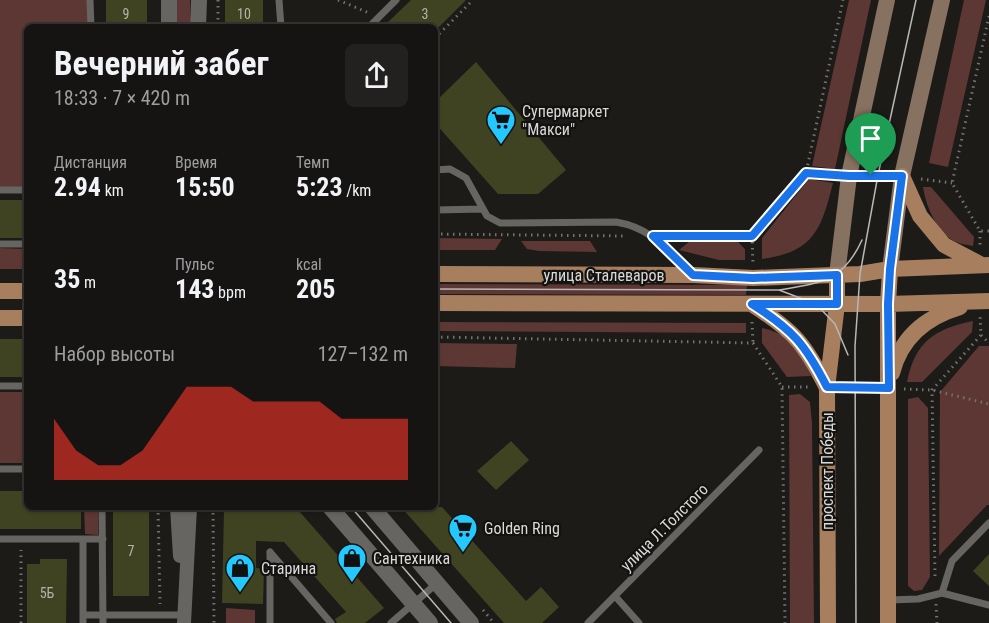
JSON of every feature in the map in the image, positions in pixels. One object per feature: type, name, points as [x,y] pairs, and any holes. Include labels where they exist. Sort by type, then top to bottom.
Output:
[{"type":"main road","name":"проспект Победы","points":[[828,623],[827,387],[837,304],[837,275],[849,176],[887,0]]},
{"type":"main road","points":[[888,623],[888,304],[890,269],[902,176],[942,0]]},
{"type":"main road","points":[[902,176],[920,216],[944,245],[985,265]]},
{"type":"main road","name":"улица Сталеваров","points":[[438,269],[753,278],[985,265]]},
{"type":"main road","points":[[0,291],[24,291]]},
{"type":"main road","points":[[889,388],[896,360],[916,328],[942,312],[985,301]]},
{"type":"main road","name":"улица Сталеваров","points":[[438,303],[888,304],[985,301]]},
{"type":"main road","points":[[752,304],[783,324],[807,350],[827,387]]},
{"type":"main road","points":[[0,318],[24,318]]},
{"type":"street","points":[[169,0],[169,24]]},
{"type":"street","points":[[198,24],[199,0]]},
{"type":"street","points":[[177,510],[184,619]]},
{"type":"street","points":[[184,619],[190,510]]},
{"type":"street","points":[[333,510],[430,623]]},
{"type":"street","points":[[374,510],[471,623]]},
{"type":"lane","points":[[90,0],[91,24]]},
{"type":"lane","points":[[279,0],[281,24]]},
{"type":"lane","points":[[372,24],[396,0]]},
{"type":"lane","points":[[438,170],[450,169],[466,178],[487,216],[500,222],[616,222],[634,225],[653,236],[693,275]]},
{"type":"lane","points":[[0,190],[24,190]]},
{"type":"lane","points":[[438,210],[482,209]]},
{"type":"lane","points":[[0,244],[24,244]]},
{"type":"lane","points":[[0,386],[24,386]]},
{"type":"lane","name":"улица Л.Толстого","points":[[588,623],[759,450]]},
{"type":"lane","points":[[0,469],[24,469]]},
{"type":"lane","points":[[102,510],[103,619]]},
{"type":"lane","points":[[939,594],[952,561],[989,523]]},
{"type":"lane","points":[[0,539],[103,539]]},
{"type":"lane","points":[[82,539],[83,619],[160,615],[184,619]]},
{"type":"lane","points":[[270,623],[270,552],[332,623]]},
{"type":"lane","points":[[391,623],[436,584]]},
{"type":"lane","points":[[889,600],[918,599],[939,594],[989,605]]},
{"type":"lane","points":[[615,596],[639,623]]},
{"type":"path","points":[[218,0],[218,24]]},
{"type":"path","points":[[338,0],[379,17]]},
{"type":"path","points":[[438,35],[473,0]]},
{"type":"path","points":[[438,234],[752,236],[806,173],[843,0]]},
{"type":"path","points":[[985,265],[980,231],[952,183],[989,16]]},
{"type":"path","points":[[806,173],[902,176],[952,183]]},
{"type":"path","points":[[980,231],[989,231]]},
{"type":"path","points":[[937,623],[939,594],[932,390],[981,335],[985,301]]},
{"type":"path","points":[[981,335],[989,335]]},
{"type":"path","points":[[981,335],[989,343]]},
{"type":"path","points":[[438,337],[753,343],[782,387],[785,623]]},
{"type":"path","points":[[782,387],[932,390],[989,404]]},
{"type":"path","points":[[158,510],[160,615]]},
{"type":"path","points":[[213,510],[214,623]]},
{"type":"path","points":[[21,539],[21,623]]},
{"type":"shaded area","points":[[0,0],[90,0],[91,24],[24,24],[24,190],[0,190]]},
{"type":"shaded area","points":[[177,0],[190,0],[190,24],[176,24]]},
{"type":"shaded area","points":[[849,0],[871,0],[835,169],[812,166]]},
{"type":"shaded area","points":[[964,0],[986,0],[948,167],[929,163]]},
{"type":"shaded area","points":[[809,179],[833,183],[819,226],[813,236],[793,251],[762,259],[762,238]]},
{"type":"shaded area","points":[[923,187],[931,187],[974,237],[973,246],[954,241],[942,231],[929,210]]},
{"type":"shaded area","points":[[438,238],[502,239],[495,250],[438,250]]},
{"type":"shaded area","points":[[736,240],[745,249],[745,260],[719,260],[679,250],[690,241]]},
{"type":"shaded area","points":[[521,241],[590,241],[597,252],[539,251],[527,249]]},
{"type":"shaded area","points":[[0,248],[24,249],[24,269],[0,269]]},
{"type":"shaded area","points":[[438,284],[747,285],[746,295],[438,294]]},
{"type":"shaded area","points":[[973,321],[972,332],[922,382],[907,382],[915,357],[928,340],[947,328]]},
{"type":"shaded area","points":[[438,322],[746,323],[746,333],[438,331]]},
{"type":"shaded area","points":[[762,328],[780,334],[793,344],[803,358],[811,376],[787,377],[762,343]]},
{"type":"shaded area","points":[[438,343],[517,344],[515,368],[438,366]]},
{"type":"shaded area","points":[[979,346],[989,346],[989,505],[939,556],[940,392]]},
{"type":"shaded area","points":[[0,392],[24,392],[24,463],[0,463]]},
{"type":"shaded area","points":[[800,394],[810,402],[812,423],[814,623],[790,623],[789,395]]},
{"type":"shaded area","points":[[918,397],[928,408],[930,577],[922,590],[914,591],[908,586],[908,399]]},
{"type":"shaded area","points":[[84,510],[98,510],[98,535],[85,534]]},
{"type":"shaded area","points":[[226,608],[255,610],[255,623],[226,623]]},
{"type":"building","points":[[106,0],[147,0],[147,24],[106,24]]},
{"type":"building","points":[[225,0],[263,0],[263,24],[225,24]]},
{"type":"building","points":[[411,0],[466,0],[439,27],[438,24],[386,24]]},
{"type":"building","name":"Супермаркет \"Макси\"","points":[[476,62],[566,170],[538,194],[498,194],[438,126],[438,99]]},
{"type":"building","points":[[0,200],[24,200],[24,238],[0,238]]},
{"type":"building","points":[[0,339],[24,339],[24,377],[0,377]]},
{"type":"building","points":[[511,441],[529,460],[496,490],[477,471]]},
{"type":"building","points":[[0,491],[24,491],[24,510],[81,510],[81,529],[0,529]]},
{"type":"building","name":"Golden Ring","points":[[438,507],[442,507],[526,601],[541,587],[559,607],[542,623],[504,623],[404,510],[438,510]]},
{"type":"building","points":[[113,510],[149,510],[149,596],[113,596]]},
{"type":"building","points":[[224,510],[299,511],[384,608],[365,623],[337,623],[335,619],[346,612],[284,542],[256,541],[256,568],[264,569],[263,604],[222,603]]},
{"type":"building","points":[[989,554],[989,586],[973,571]]},
{"type":"building","points":[[40,559],[67,559],[66,623],[27,623],[27,564],[40,564]]},
{"type":"tram line","points":[[856,623],[855,346],[860,274],[878,175],[916,0]]},
{"type":"tram line","points":[[438,289],[779,290],[829,278],[847,265],[862,240]]},
{"type":"tram line","points":[[779,290],[816,304],[835,324],[848,355]]},
{"type":"tram line","points":[[354,510],[451,623]]},
{"type":"place","name":"Супермаркет \"Макси\"","points":[[501,146]]},
{"type":"place","name":"Golden Ring","points":[[463,554]]},
{"type":"place","name":"Сантехника","points":[[352,584]]},
{"type":"place","name":"Старина","points":[[240,594]]},
{"type":"route","points":[[806,173],[871,175],[902,176],[890,269],[889,388],[827,387],[807,350],[783,324],[752,304],[837,304],[837,275],[753,278],[693,275],[653,236],[752,236],[806,173]]}]
